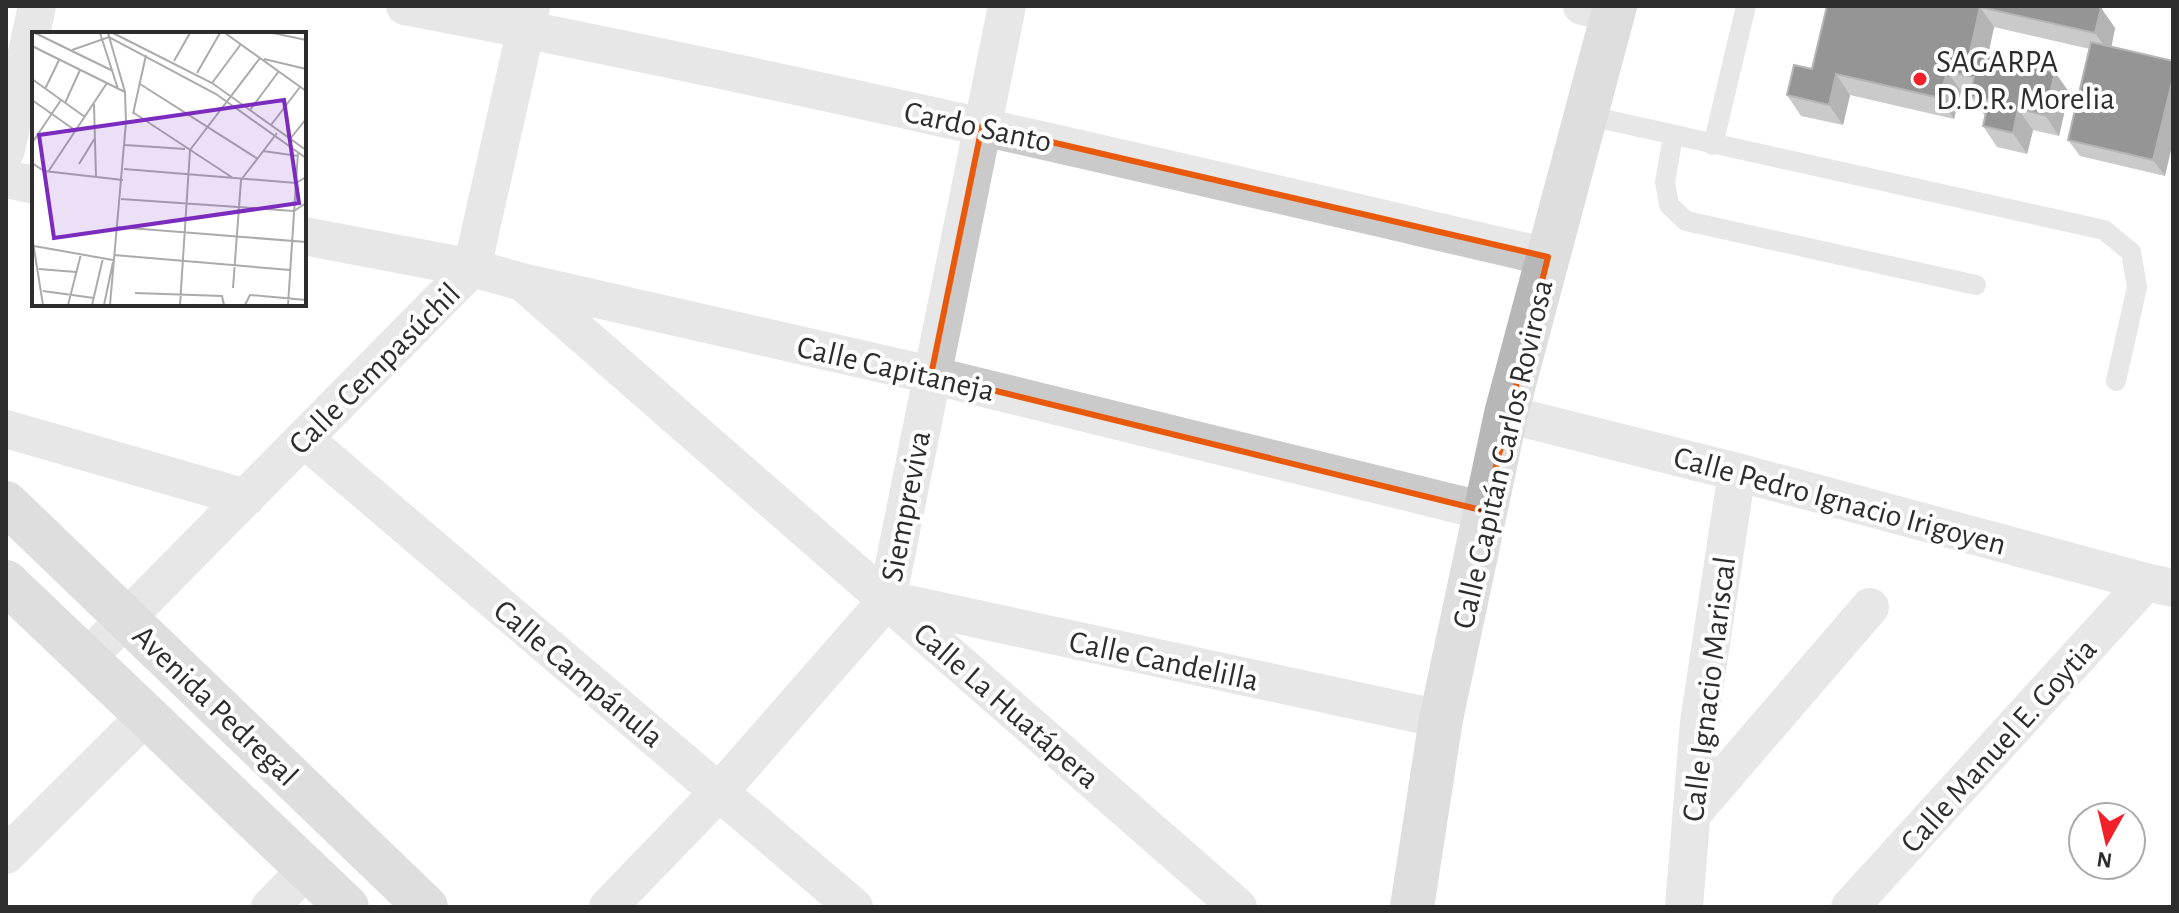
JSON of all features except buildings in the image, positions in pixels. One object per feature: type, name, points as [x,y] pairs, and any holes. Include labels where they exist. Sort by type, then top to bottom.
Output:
[{"type":"street","points":[[6,150],[37,6]]},
{"type":"street","name":"Cardo Santo","points":[[405,6],[528,18],[1548,257]]},
{"type":"street","name":"Siempreviva","points":[[608,907],[719,792],[887,600],[1007,6]]},
{"type":"street","name":"Calle Capitán Carlos Rovirosa","points":[[1412,907],[1441,719],[1485,511],[1506,414],[1585,115],[1603,8]]},
{"type":"street","name":"Calle Cempasúchil","points":[[86,659],[472,268],[528,18]]},
{"type":"street","points":[[6,179],[32,185]]},
{"type":"street","name":"Calle Capitaneja","points":[[306,236],[472,268],[931,375],[1485,511]]},
{"type":"street","name":"Calle La Huatápera","points":[[522,282],[1238,907]]},
{"type":"street","name":"Calle Pedro Ignacio Irigoyen","points":[[1506,414],[2160,585]]},
{"type":"street","points":[[6,429],[246,498]]},
{"type":"street","name":"Calle Campánula","points":[[304,439],[854,907]]},
{"type":"street","name":"Calle Ignacio Mariscal","points":[[1684,907],[1699,722],[1737,472]]},
{"type":"street","name":"Avenida Pedregal","points":[[6,503],[426,907]]},
{"type":"street","name":"Avenida Pedregal","points":[[6,582],[347,907]]},
{"type":"street","name":"Calle Manuel E. Goytia","points":[[1857,905],[2160,585]]},
{"type":"street","name":"Calle Candelilla","points":[[887,600],[1441,719]]},
{"type":"street","points":[[1692,814],[1870,607]]},
{"type":"street","points":[[6,855],[146,716]]},
{"type":"street","points":[[270,907],[308,868]]},
{"type":"lane","points":[[1713,145],[1746,6]]},
{"type":"lane","points":[[1585,115],[2104,230],[2131,252],[2137,287],[2116,381]]},
{"type":"lane","points":[[1673,136],[1665,182],[1669,205],[1686,221],[1976,285]]},
{"type":"highlighted area","points":[[982,126],[1548,257],[1485,511],[931,375]]},
{"type":"place","name":"SAGARPA D.D.R. Morelia","points":[[1920,79]]}]
